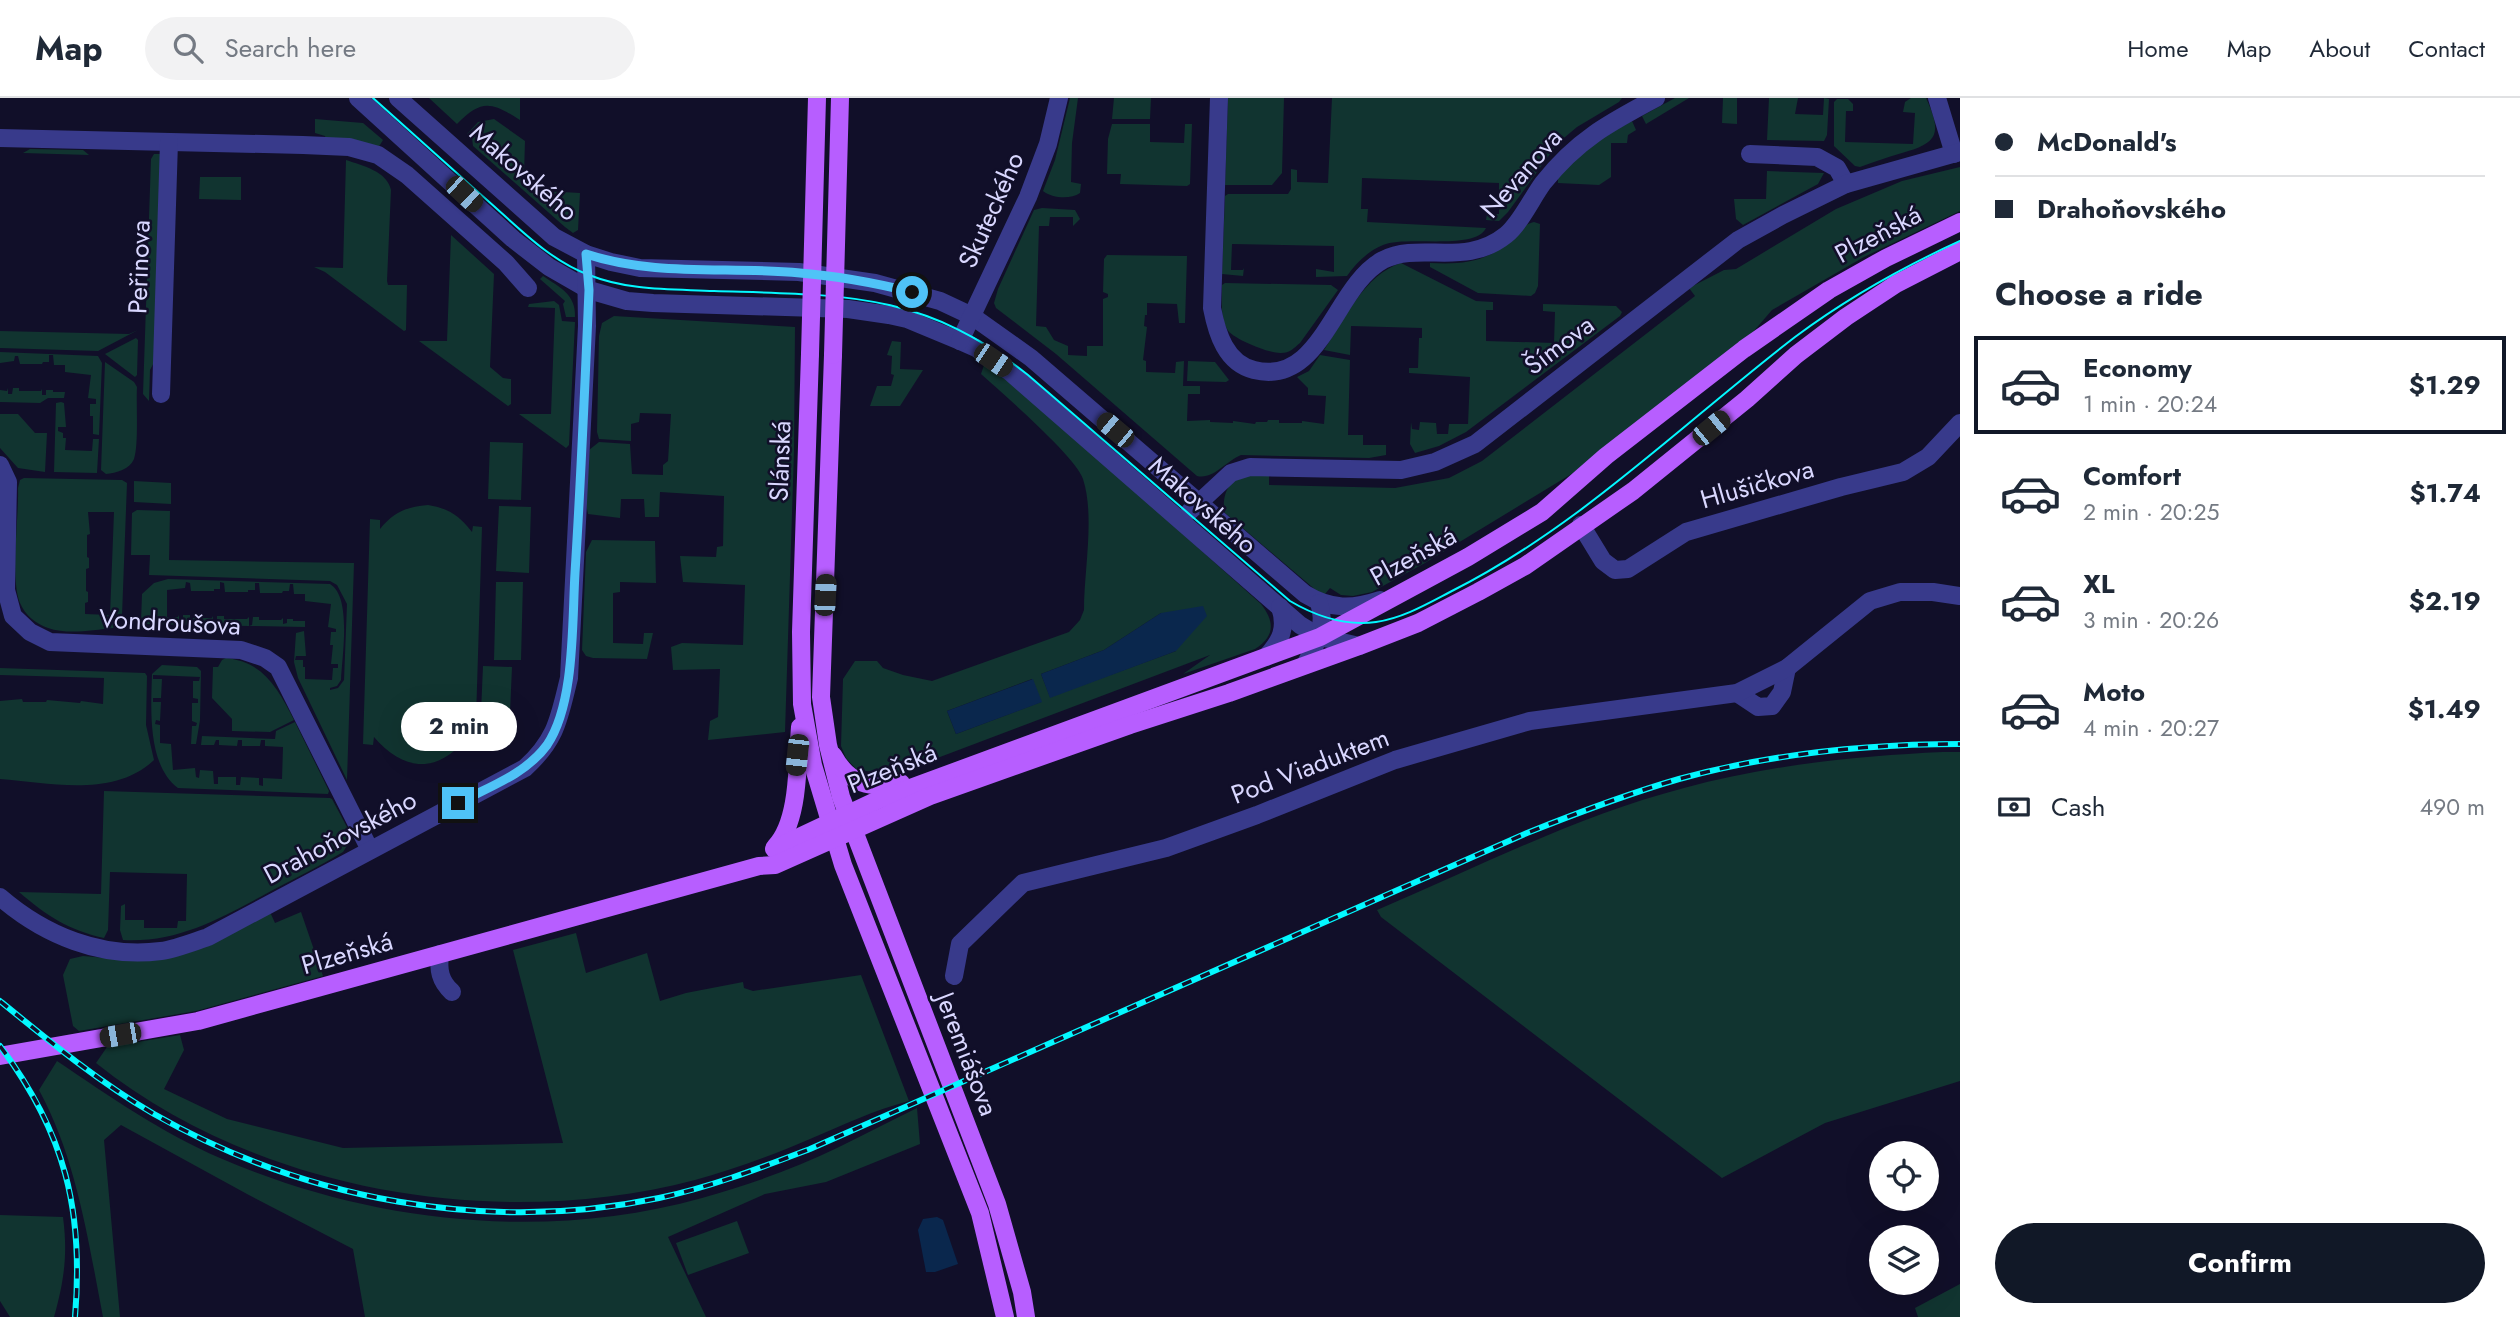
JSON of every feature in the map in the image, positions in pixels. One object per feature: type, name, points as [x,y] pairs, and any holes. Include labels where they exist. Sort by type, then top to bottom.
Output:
[{"type":"main road","name":"Slánská","points":[[817,98],[801,632],[802,704],[813,765],[831,831]]},
{"type":"main road","name":"Slánská","points":[[840,98],[821,697],[828,745],[850,822]]},
{"type":"main road","name":"Plzeňská","points":[[0,1056],[198,1021],[759,866],[775,865],[831,831],[956,771],[1320,637],[1468,557],[1542,512],[1606,456],[1720,366],[1829,290],[1886,258],[1960,222]]},
{"type":"main road","name":"Plzeňská","points":[[850,822],[1305,666],[1418,623],[1525,566],[1633,491],[1748,399],[1796,355],[1846,317],[1896,284],[1960,251]]},
{"type":"main road","points":[[774,849],[785,837],[791,815],[802,704]]},
{"type":"main road","points":[[828,745],[836,761],[846,772],[870,786],[882,787],[956,771]]},
{"type":"main road","name":"Jeremiášova","points":[[850,822],[997,1204],[1022,1292],[1026,1317]]},
{"type":"main road","name":"Plzeňská","points":[[759,866],[774,849],[831,831]]},
{"type":"main road","name":"Jeremiášova","points":[[831,831],[980,1213],[1005,1317]]},
{"type":"street","name":"Makovského","points":[[358,98],[513,239],[549,267],[589,290],[627,301],[653,303],[848,309],[907,319],[976,348],[1010,372],[1300,625],[1320,637],[1359,646]]},
{"type":"street","name":"Makovského","points":[[398,98],[554,237],[586,254],[640,268],[799,272],[875,283],[940,301],[972,316],[1031,358],[1294,586],[1320,603],[1350,608],[1397,594]]},
{"type":"street","name":"Skuteckého","points":[[960,341],[1028,197],[1048,144],[1059,98]]},
{"type":"street","name":"Nevanova","points":[[1219,98],[1212,308],[1221,341],[1234,360],[1250,369],[1267,373],[1284,370],[1299,363],[1321,339],[1364,274],[1384,260],[1405,254],[1465,253],[1487,246],[1507,234],[1540,187],[1570,151],[1604,126],[1657,98]]},
{"type":"street","points":[[1937,98],[1957,153]]},
{"type":"street","points":[[0,138],[349,147],[378,155],[407,175],[506,263],[528,288]]},
{"type":"street","name":"Peřinova","points":[[161,394],[169,142]]},
{"type":"street","points":[[1750,153],[1817,157],[1837,168],[1846,184]]},
{"type":"street","name":"Šímova","points":[[1180,520],[1231,473],[1250,467],[1402,470],[1451,456],[1475,444],[1738,240],[1846,184],[1957,153]]},
{"type":"street","name":"Drahoňovského","points":[[0,897],[41,927],[69,940],[114,951],[161,951],[208,937],[525,768],[548,743],[559,723],[569,678],[589,290],[586,254]]},
{"type":"street","name":"Hlušičkova","points":[[1581,525],[1603,561],[1615,570],[1628,569],[1686,532],[1903,472],[1928,457],[1960,424]]},
{"type":"street","name":"Vondroušova","points":[[0,465],[8,482],[6,590],[13,616],[30,632],[50,642],[241,650],[265,658],[278,667],[370,850]]},
{"type":"street","name":"Pod Viaduktem","points":[[954,976],[960,944],[1023,883],[1166,848],[1258,816],[1395,760],[1530,721],[1737,693],[1787,668],[1870,601],[1900,592],[1933,592],[1960,596]]},
{"type":"street","points":[[1305,666],[1320,637],[1320,603]]},
{"type":"street","points":[[1266,657],[1278,645],[1283,631],[1284,622],[1280,607]]},
{"type":"street","points":[[1737,693],[1758,707],[1772,706],[1782,692],[1787,668]]},
{"type":"green space","points":[[429,98],[520,98],[520,120],[487,106],[473,110],[457,124]]},
{"type":"green space","points":[[1070,98],[1078,98],[1072,143],[1071,182],[1081,184],[1080,193],[1061,197],[1043,191],[1055,160]]},
{"type":"green space","points":[[1114,98],[1151,98],[1150,119],[1112,119]]},
{"type":"green space","points":[[1228,98],[1284,98],[1282,173],[1272,185],[1225,185]]},
{"type":"green space","points":[[1332,98],[1622,98],[1577,127],[1558,143],[1499,221],[1486,220],[1487,214],[1499,214],[1499,183],[1362,178],[1361,209],[1368,209],[1367,222],[1486,228],[1479,235],[1455,241],[1407,241],[1383,245],[1363,258],[1347,276],[1316,277],[1316,269],[1334,272],[1334,246],[1232,244],[1231,270],[1244,268],[1243,276],[1222,274],[1225,196],[1288,194],[1291,189],[1291,169],[1297,170],[1297,182],[1328,183]]},
{"type":"green space","points":[[1675,98],[1689,98],[1646,124],[1642,116]]},
{"type":"green space","points":[[1723,98],[1737,98],[1737,124],[1722,123]]},
{"type":"green space","points":[[1769,98],[1798,98],[1795,114],[1823,115],[1824,98],[1829,99],[1827,135],[1824,141],[1767,140]]},
{"type":"green space","points":[[1911,98],[1926,98],[1934,120],[1934,135],[1924,145],[1860,167],[1855,166],[1834,146],[1834,102],[1837,99],[1848,99],[1853,104],[1853,111],[1846,111],[1845,142],[1913,144],[1915,113],[1903,112],[1905,102]]},
{"type":"green space","points":[[315,119],[363,123],[383,140],[378,148],[326,141],[325,136],[315,133]]},
{"type":"green space","points":[[494,119],[525,141],[524,175],[527,190],[580,193],[578,230],[573,233],[565,227],[473,146],[472,138],[467,134],[478,122]]},
{"type":"green space","points":[[1632,121],[1636,130],[1628,135],[1627,143],[1611,143],[1611,177],[1599,185],[1558,183],[1558,178],[1583,153]]},
{"type":"green space","points":[[1112,124],[1150,124],[1150,142],[1184,143],[1185,124],[1192,124],[1190,184],[1120,184],[1121,174],[1107,174],[1108,139]]},
{"type":"green space","points":[[30,149],[83,150],[89,155],[23,153]]},
{"type":"green space","points":[[154,154],[161,154],[159,353],[150,370],[149,401],[143,394],[151,159]]},
{"type":"green space","points":[[346,160],[367,167],[385,178],[389,184],[391,190],[387,281],[388,285],[407,285],[404,331],[325,272],[314,267],[343,268]]},
{"type":"green space","points":[[1960,167],[1960,211],[1864,257],[1772,310],[1753,332],[1578,470],[1372,592],[1353,596],[1341,595],[1330,588],[1325,594],[1318,592],[1225,513],[1227,490],[1239,477],[1248,474],[1269,474],[1269,485],[1395,488],[1449,478],[1482,461],[1695,296],[1689,288],[1724,270],[1736,269],[1836,209],[1902,181]]},
{"type":"green space","points":[[1767,171],[1824,173],[1818,184],[1743,225],[1736,219],[1734,199],[1766,199]]},
{"type":"green space","points":[[200,177],[241,177],[241,200],[199,199]]},
{"type":"green space","points":[[1034,210],[1075,210],[1080,219],[1073,226],[1073,217],[1050,217],[1049,226],[1039,226],[1036,326],[1046,327],[1054,340],[1068,346],[1068,355],[1087,356],[1087,346],[1103,346],[1103,299],[1108,297],[1108,294],[1103,292],[1104,259],[1107,255],[1187,256],[1185,323],[1179,323],[1177,304],[1147,303],[1143,360],[1146,361],[1146,372],[1175,373],[1176,362],[1184,361],[1183,386],[1200,386],[1200,394],[1188,394],[1187,421],[1255,424],[1279,420],[1279,423],[1302,421],[1324,424],[1326,396],[1308,395],[1308,388],[1297,377],[1309,371],[1320,355],[1350,360],[1348,435],[1363,435],[1363,445],[1386,445],[1386,455],[1369,458],[1241,455],[1214,473],[1197,476],[1056,354],[996,308],[994,303],[998,289]]},
{"type":"green space","points":[[1534,222],[1540,224],[1538,286],[1531,296],[1478,293],[1430,267],[1430,263],[1463,262],[1487,256],[1523,227]]},
{"type":"green space","points":[[451,235],[494,274],[490,367],[503,378],[511,379],[511,404],[508,406],[419,341],[447,341]]},
{"type":"green space","points":[[1401,263],[1476,301],[1493,302],[1493,310],[1486,310],[1486,341],[1554,343],[1555,312],[1543,311],[1543,304],[1616,306],[1622,312],[1466,432],[1439,446],[1415,453],[1410,444],[1411,422],[1412,429],[1419,430],[1420,422],[1436,423],[1437,434],[1448,434],[1449,424],[1468,424],[1470,377],[1409,373],[1409,368],[1418,368],[1422,328],[1351,326],[1350,355],[1324,350],[1356,299],[1376,277]]},
{"type":"green space","points":[[543,276],[570,297],[575,317],[566,317],[563,304],[565,301],[540,279]]},
{"type":"green space","points":[[1222,285],[1331,285],[1338,290],[1300,343],[1281,353],[1252,345],[1230,333],[1223,319]]},
{"type":"green space","points":[[554,301],[559,305],[562,321],[575,322],[569,445],[566,448],[519,414],[551,414],[555,308],[528,307],[529,304]]},
{"type":"green space","points":[[614,316],[795,327],[785,732],[708,740],[710,721],[718,717],[720,669],[673,670],[671,647],[682,643],[743,645],[745,585],[683,582],[680,556],[716,557],[717,547],[723,546],[724,496],[660,492],[659,517],[645,517],[644,499],[621,499],[620,518],[588,514],[586,504],[589,450],[599,442],[630,444],[632,474],[663,475],[663,465],[668,461],[671,414],[640,413],[639,422],[631,424],[631,441],[599,439],[599,336],[602,323]]},
{"type":"green space","points":[[138,330],[98,351],[0,348],[0,331],[129,334]]},
{"type":"green space","points":[[136,338],[138,340],[135,377],[105,354]]},
{"type":"green space","points":[[892,341],[901,342],[900,369],[923,370],[900,406],[870,406],[877,386],[891,386],[894,375],[891,374],[892,356],[887,355]]},
{"type":"green space","points":[[0,352],[98,356],[102,363],[99,435],[93,434],[93,416],[90,416],[90,404],[96,404],[96,399],[88,398],[91,375],[65,372],[65,365],[54,365],[53,355],[49,355],[49,362],[42,364],[20,364],[18,356],[15,356],[14,361],[0,363]]},
{"type":"green space","points":[[1188,361],[1215,362],[1229,380],[1187,381]]},
{"type":"green space","points":[[105,362],[137,387],[134,459],[126,468],[106,474],[101,470]]},
{"type":"green space","points":[[985,362],[1007,377],[1261,604],[1269,617],[1271,628],[1266,639],[1255,649],[1183,674],[1210,655],[903,771],[890,774],[857,770],[846,758],[841,746],[843,679],[855,661],[877,661],[883,668],[932,681],[1069,632],[1080,620],[1084,610],[1089,526],[1083,479],[1053,441],[981,374]],"holes":[[[1161,613],[1176,651],[1050,697],[1041,674],[1104,650]],[[1032,679],[1041,702],[956,734],[947,711]]]},
{"type":"green space","points":[[8,388],[8,394],[12,394],[13,388],[19,388],[19,391],[42,389],[42,395],[46,395],[46,390],[65,392],[64,398],[48,398],[40,403],[0,402],[0,390],[7,391]]},
{"type":"green space","points":[[56,403],[64,403],[66,427],[58,427],[58,431],[66,438],[65,450],[92,451],[93,439],[99,439],[97,473],[54,472]]},
{"type":"green space","points":[[0,414],[18,414],[35,433],[47,433],[45,472],[18,468],[0,448]]},
{"type":"green space","points":[[490,442],[523,443],[521,500],[488,499]]},
{"type":"green space","points":[[20,480],[122,480],[127,483],[122,616],[113,628],[56,630],[35,621],[22,607],[17,592],[15,564]],"holes":[[[88,512],[114,512],[110,615],[85,614],[85,603],[88,602]]]},
{"type":"green space","points":[[134,481],[171,483],[171,504],[134,502]]},
{"type":"green space","points":[[428,505],[453,514],[472,532],[473,526],[482,527],[475,751],[466,751],[465,740],[443,759],[420,764],[396,757],[374,737],[373,745],[363,744],[370,519],[380,520],[380,529],[401,511]]},
{"type":"green space","points":[[499,506],[531,507],[529,573],[496,571]]},
{"type":"green space","points":[[137,510],[170,511],[169,560],[354,563],[347,780],[298,678],[294,662],[296,633],[304,631],[306,656],[296,656],[295,660],[303,660],[305,679],[332,680],[333,668],[338,668],[338,664],[331,664],[331,632],[336,632],[336,629],[328,627],[331,604],[305,601],[305,594],[294,594],[293,584],[290,584],[289,591],[282,593],[260,593],[259,583],[255,583],[255,590],[248,592],[225,592],[224,583],[220,582],[220,589],[214,591],[191,591],[190,583],[186,582],[185,588],[167,590],[167,617],[179,615],[179,623],[183,623],[183,615],[190,615],[190,618],[213,616],[213,624],[217,625],[217,616],[224,616],[224,619],[249,617],[249,626],[143,624],[141,622],[142,594],[154,583],[168,579],[330,584],[341,601],[344,628],[341,680],[330,690],[338,688],[344,680],[347,604],[337,585],[330,581],[149,575],[150,555],[131,555],[132,513]]},
{"type":"green space","points":[[592,540],[655,541],[656,583],[620,582],[620,592],[613,593],[613,643],[643,644],[644,633],[653,633],[647,659],[593,658],[586,656],[582,650],[586,552]]},
{"type":"green space","points":[[496,582],[523,582],[521,660],[494,660]]},
{"type":"green space","points":[[253,617],[259,617],[259,620],[283,618],[283,624],[287,623],[287,619],[305,621],[305,627],[249,626],[252,625]]},
{"type":"green space","points":[[226,658],[260,671],[282,698],[294,720],[270,732],[232,731],[232,719],[212,698],[213,667],[218,667]]},
{"type":"green space","points":[[162,665],[197,667],[201,671],[200,720],[196,744],[191,744],[192,726],[197,723],[192,721],[192,703],[198,703],[198,699],[193,698],[193,681],[199,681],[200,677],[153,675],[153,679],[162,679],[161,698],[153,698],[153,702],[161,702],[160,721],[156,720],[155,724],[160,725],[160,743],[171,744],[173,770],[195,768],[196,777],[199,778],[200,770],[213,771],[214,784],[218,784],[218,777],[236,777],[236,785],[240,785],[241,777],[259,778],[259,785],[263,786],[263,778],[282,779],[283,747],[265,746],[265,740],[261,740],[260,746],[242,746],[242,740],[238,740],[237,746],[219,745],[219,740],[216,740],[214,745],[201,745],[202,736],[275,739],[276,731],[295,722],[329,791],[328,794],[178,788],[161,765],[153,736],[152,674]]},
{"type":"green space","points":[[483,666],[512,667],[510,713],[481,712]]},
{"type":"green space","points":[[0,668],[145,673],[146,725],[154,760],[138,772],[101,784],[60,785],[0,779],[0,701],[22,699],[23,702],[47,700],[103,704],[104,678],[0,675]]},
{"type":"green space","points":[[1960,752],[1960,1081],[1825,1123],[1722,1178],[1381,917],[1377,910],[1528,843],[1605,813],[1684,788],[1748,773],[1812,763]]},
{"type":"green space","points":[[104,791],[330,798],[348,829],[350,841],[343,852],[218,919],[182,933],[143,940],[123,940],[120,930],[121,906],[125,904],[125,920],[144,920],[144,928],[177,928],[178,921],[186,921],[187,874],[110,872],[108,930],[104,938],[79,931],[58,921],[19,892],[101,894]]},
{"type":"green space","points":[[270,912],[275,923],[301,912],[323,976],[196,1011],[79,1031],[73,1026],[63,975],[70,959],[83,956],[118,959]]},
{"type":"green space","points":[[576,933],[586,973],[647,953],[660,1001],[743,982],[744,988],[753,991],[861,975],[909,1101],[871,1113],[768,1156],[695,1180],[619,1195],[541,1202],[461,1200],[382,1189],[304,1170],[230,1143],[160,1107],[96,1063],[107,1047],[180,1035],[184,1050],[164,1089],[227,1119],[343,1148],[563,1143],[513,950]]},
{"type":"green space","points":[[57,1061],[157,1126],[220,1158],[277,1180],[336,1198],[397,1211],[458,1219],[520,1222],[581,1219],[642,1212],[702,1198],[804,1163],[917,1108],[920,1144],[826,1182],[765,1194],[668,1237],[706,1317],[365,1317],[353,1249],[121,1125],[104,1140],[120,1317],[103,1317],[72,1172],[63,1144],[39,1090]]},
{"type":"green space","points":[[0,1215],[63,1217],[64,1268],[54,1317],[10,1317],[0,1301]]},
{"type":"green space","points":[[737,1221],[749,1253],[688,1275],[676,1243]]},
{"type":"green space","points":[[1960,1284],[1960,1317],[1918,1317],[1915,1308]]},
{"type":"water","points":[[1203,606],[1207,616],[1176,651],[1050,698],[1041,674],[1104,650],[1161,613]]},
{"type":"water","points":[[1033,679],[1042,702],[956,734],[947,711]]},
{"type":"water","points":[[937,1217],[943,1220],[958,1264],[935,1272],[926,1272],[918,1230],[923,1219]]},
{"type":"tram line","points":[[373,98],[535,242],[574,269],[589,275],[620,284],[651,288],[842,297],[880,303],[953,327],[990,347],[1028,375],[1290,601],[1321,616],[1353,623],[1376,622],[1405,614],[1497,566],[1586,506],[1814,323],[1875,284],[1960,241]]},
{"type":"railway","points":[[0,1001],[134,1102],[212,1144],[273,1168],[335,1188],[399,1202],[464,1210],[529,1212],[594,1208],[659,1198],[697,1188],[810,1149],[1527,833],[1621,797],[1713,770],[1783,757],[1854,748],[1960,744]]},
{"type":"railway","points":[[0,1046],[40,1110],[55,1142],[65,1174],[76,1242],[75,1317]]},
{"type":"route","points":[[458,803],[525,768],[548,743],[559,723],[569,678],[578,528],[589,290],[586,254],[640,268],[799,272],[875,283],[912,292]]}]
